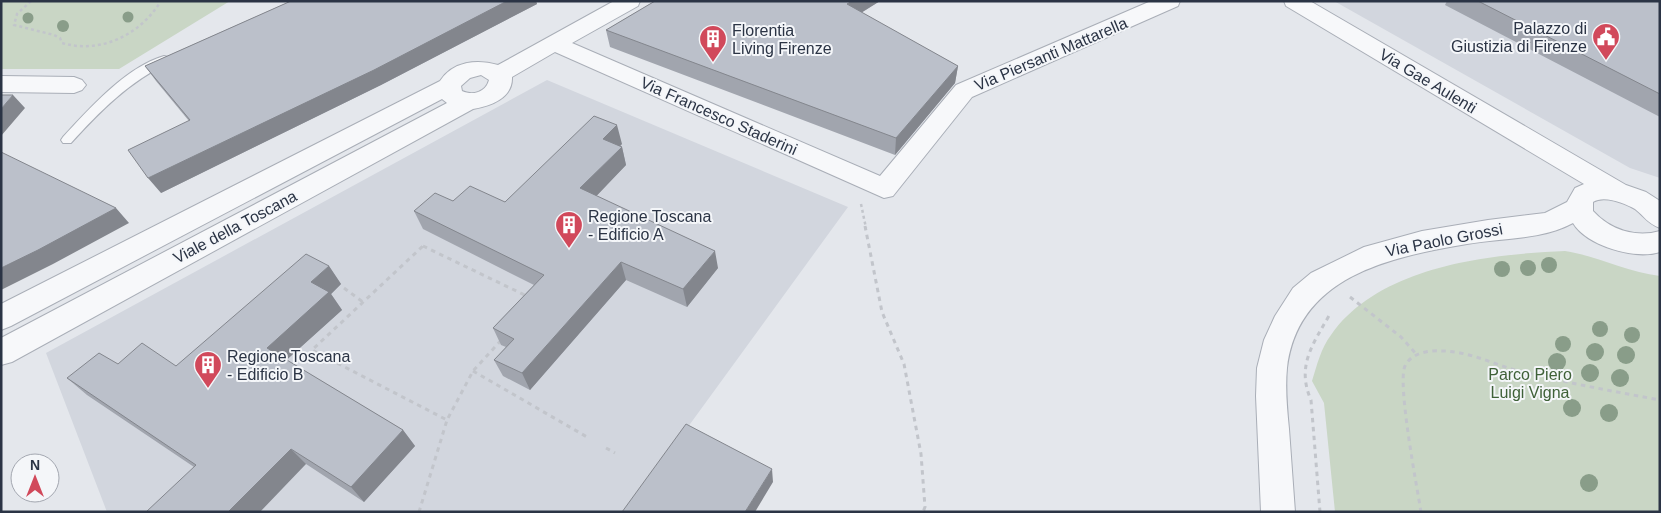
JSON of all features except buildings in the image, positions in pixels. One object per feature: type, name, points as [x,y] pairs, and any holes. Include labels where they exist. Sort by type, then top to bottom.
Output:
[{"type":"street","name":"Viale della Toscana","points":[[494,71],[612,1]]},
{"type":"street","name":"Viale della Toscana","points":[[459,94],[456,75],[464,71],[481,68],[494,71],[554,43],[630,1]]},
{"type":"street","name":"Via Piersanti Mattarella","points":[[879,186],[964,91],[1170,1]]},
{"type":"street","name":"Via Gae Aulenti","points":[[1294,1],[1562,161],[1616,191]]},
{"type":"street","name":"Via Francesco Staderini","points":[[554,43],[879,186]]},
{"type":"street","name":"Viale della Toscana","points":[[1,318],[459,94],[486,98],[493,94],[501,84],[494,71]]},
{"type":"street","points":[[1,84],[74,84]]},
{"type":"street","name":"Viale della Toscana","points":[[1,352],[459,94]]},
{"type":"street","name":"Via Gae Aulenti","points":[[1562,161],[1582,201]]},
{"type":"street","name":"Via Paolo Grossi","points":[[1550,223],[1582,201],[1592,190],[1616,191],[1643,202],[1660,218]]},
{"type":"street","name":"Via Paolo Grossi","points":[[1582,201],[1589,223],[1608,236]]},
{"type":"street","name":"Via Paolo Grossi","points":[[1278,512],[1270,396],[1272,368],[1279,340],[1288,316],[1303,296],[1340,269],[1364,258],[1392,249],[1456,235],[1550,223],[1643,246],[1660,241]]},
{"type":"lane","points":[[67,140],[107,97],[125,83],[153,65],[179,54]]},
{"type":"path","points":[[30,1],[18,13],[14,19],[14,25],[21,29],[53,34],[60,38],[62,43],[69,46],[106,43],[130,32],[150,18],[156,11],[159,4],[158,1]]},
{"type":"path","points":[[879,186],[861,203],[882,312],[904,364],[921,454],[926,507],[923,512]]},
{"type":"path","points":[[419,512],[447,420],[473,371],[537,301],[423,246],[312,350],[447,420]]},
{"type":"path","points":[[344,288],[363,302]]},
{"type":"path","points":[[1345,300],[1357,290]]},
{"type":"path","points":[[1345,293],[1401,337],[1417,355]]},
{"type":"path","points":[[1320,512],[1310,400],[1304,383],[1311,351],[1331,314],[1336,309]]},
{"type":"path","points":[[1421,512],[1403,391],[1402,372],[1406,363],[1417,355],[1436,351],[1461,353],[1551,378],[1660,400]]},
{"type":"path","points":[[473,371],[587,436]]},
{"type":"path","points":[[606,448],[615,453]]},
{"type":"shaded area","points":[[1334,1],[1660,1],[1660,178],[1630,168]]},
{"type":"shaded area","points":[[547,80],[848,207],[626,512],[107,512],[46,353]]},
{"type":"green space","points":[[1,1],[230,1],[119,69],[1,69]]},
{"type":"green space","name":"Parco Piero Luigi Vigna","points":[[1565,251],[1589,256],[1635,271],[1660,276],[1660,512],[1335,512],[1324,403],[1312,381],[1322,351],[1328,340],[1351,312],[1377,294],[1405,279],[1437,269],[1503,256]]},
{"type":"place","name":"Palazzo di Giustizia di Firenze","points":[[1606,61]]},
{"type":"place","name":"Florentia Living Firenze","points":[[713,63]]},
{"type":"place","name":"Regione Toscana - Edificio A","points":[[569,249]]},
{"type":"place","name":"Regione Toscana - Edificio B","points":[[208,389]]}]
